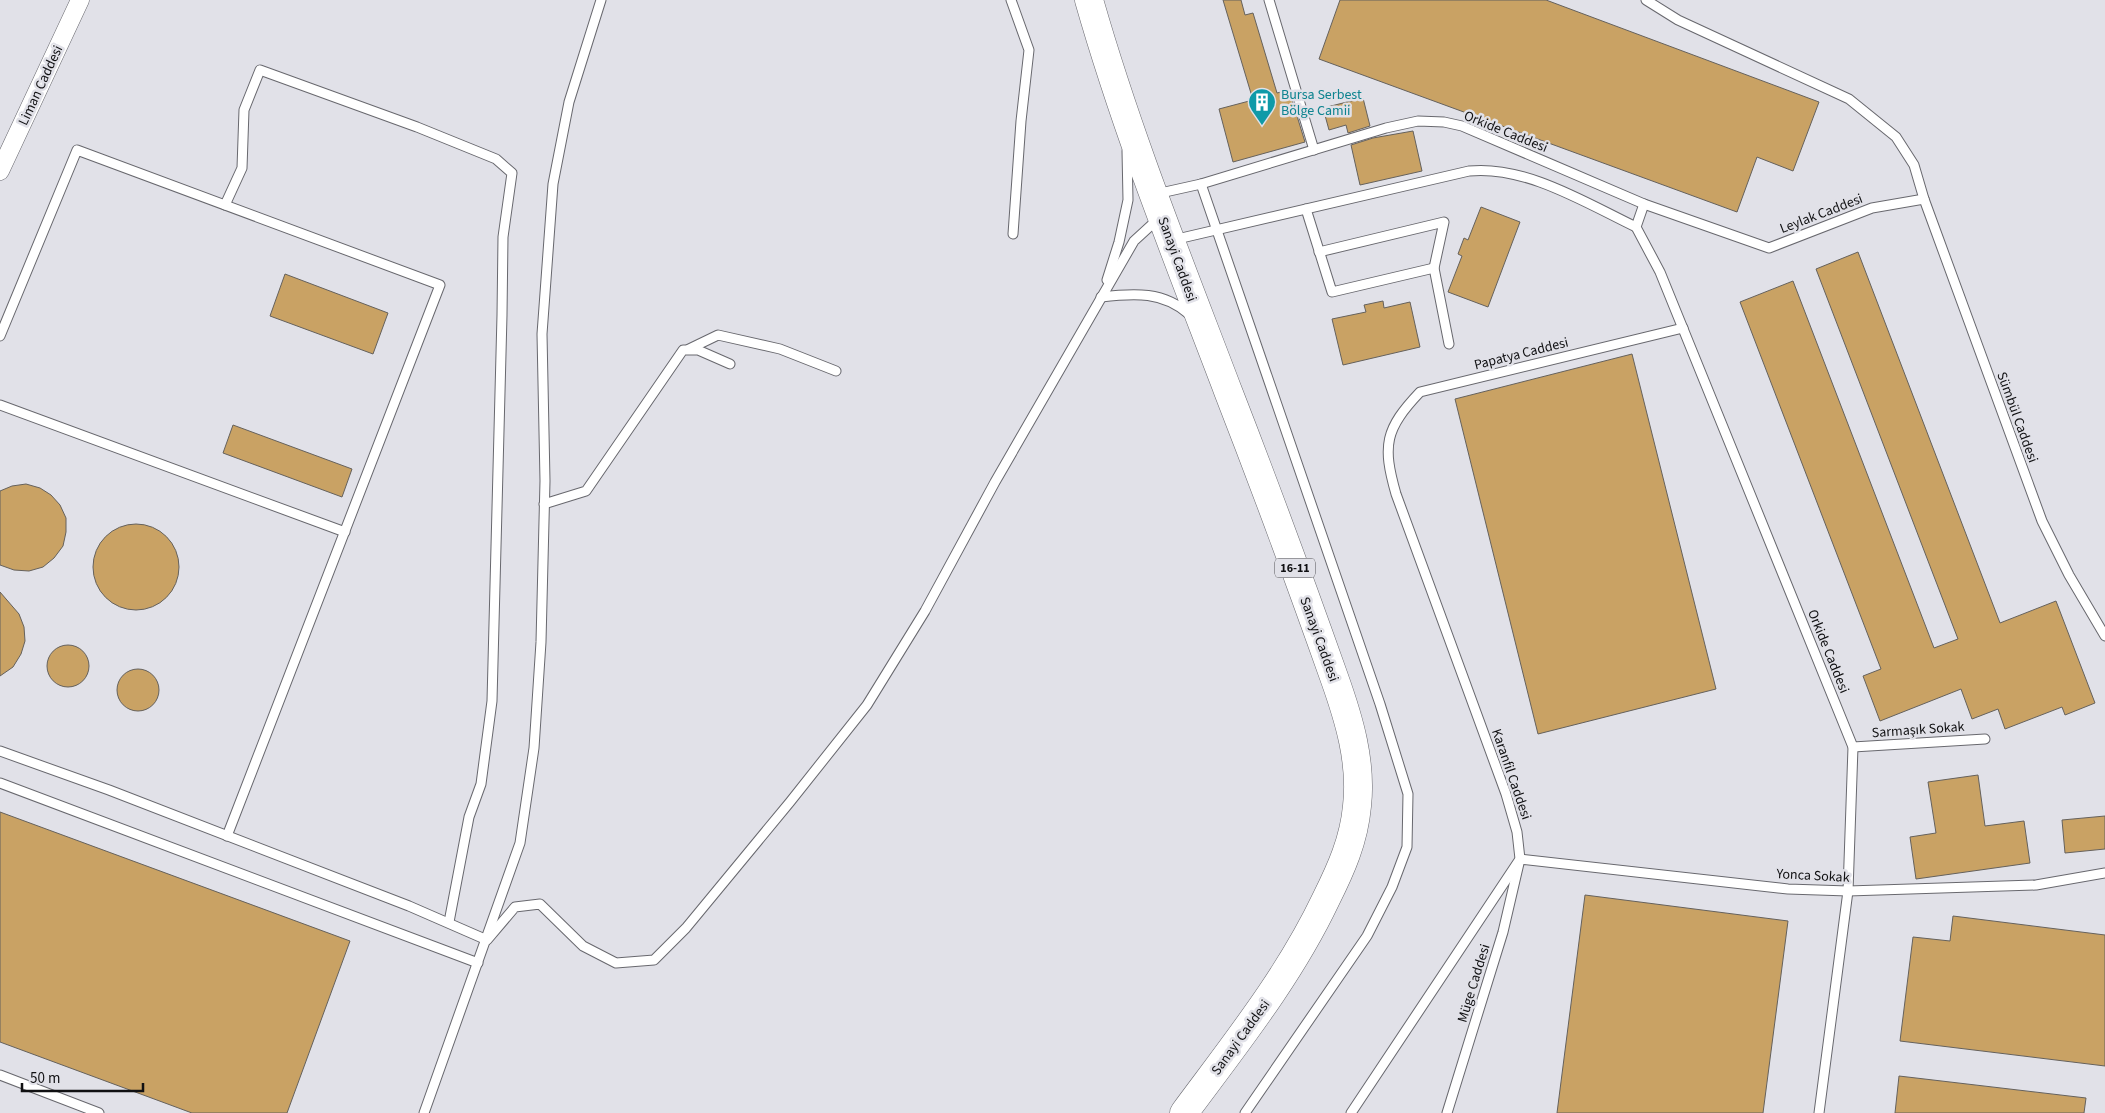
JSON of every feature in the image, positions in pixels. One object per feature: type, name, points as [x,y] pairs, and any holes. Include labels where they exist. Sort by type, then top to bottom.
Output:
[{"type":"main road","name":"Sanayi Caddesi","points":[[1089,0],[1124,110],[1171,241],[1259,471],[1346,711],[1357,759],[1357,806],[1352,838],[1338,874],[1295,957],[1269,997],[1184,1113]]},
{"type":"street","name":"Liman Caddesi","points":[[0,171],[80,0]]},
{"type":"lane","points":[[424,1113],[520,843],[534,748],[541,642],[544,504],[542,334],[553,184],[569,102],[601,0]]},
{"type":"lane","points":[[1011,0],[1029,50],[1021,121],[1013,234]]},
{"type":"lane","points":[[1269,0],[1314,150]]},
{"type":"lane","name":"Sümbül Caddesi","points":[[1646,0],[1678,20],[1850,99],[1896,137],[1914,165],[1924,199],[2042,521],[2069,575],[2105,636]]},
{"type":"lane","points":[[225,205],[242,168],[244,110],[260,70],[417,127],[496,159],[512,173],[502,237],[502,315],[492,701],[481,784],[469,817],[449,922]]},
{"type":"lane","points":[[1101,297],[1119,242],[1128,200],[1124,110]]},
{"type":"lane","name":"Orkide Caddesi","points":[[1158,205],[1200,184],[1394,126],[1418,121],[1444,122],[1462,126],[1644,204]]},
{"type":"lane","points":[[0,336],[77,150],[440,285],[227,836]]},
{"type":"lane","points":[[1171,241],[1469,171],[1487,169],[1516,174],[1566,193],[1636,227],[1644,204]]},
{"type":"lane","points":[[1200,184],[1376,695],[1408,794],[1407,847],[1392,887],[1371,928],[1245,1113]]},
{"type":"lane","name":"Leylak Caddesi","points":[[1644,204],[1769,248],[1872,208],[1924,199]]},
{"type":"lane","points":[[487,940],[515,906],[540,904],[583,946],[616,963],[654,960],[686,928],[867,705],[925,611],[995,482],[1101,297],[1158,205]]},
{"type":"lane","points":[[1306,209],[1332,292],[1434,268]]},
{"type":"lane","points":[[1319,252],[1444,222],[1434,268],[1449,344]]},
{"type":"lane","name":"Orkide Caddesi","points":[[1636,227],[1660,272],[1853,747],[1848,891],[1819,1113]]},
{"type":"lane","points":[[1101,297],[1132,293],[1160,298],[1180,306],[1204,327]]},
{"type":"lane","name":"Papatya Caddesi","points":[[1389,438],[1401,412],[1420,392],[1683,328]]},
{"type":"lane","points":[[544,504],[586,492],[683,350],[718,335],[780,349],[836,371]]},
{"type":"lane","points":[[686,350],[698,350],[730,364]]},
{"type":"lane","points":[[0,405],[344,532]]},
{"type":"lane","name":"Karanfil Caddesi","points":[[1389,438],[1389,467],[1396,494],[1506,794],[1517,832],[1520,859]]},
{"type":"lane","name":"Sarmaşık Sokak","points":[[1853,747],[1985,739]]},
{"type":"lane","points":[[0,751],[449,922],[487,940]]},
{"type":"lane","points":[[0,783],[478,963]]},
{"type":"lane","points":[[1351,1113],[1520,859]]},
{"type":"lane","name":"Yonca Sokak","points":[[1520,859],[1788,889],[1848,891],[2036,884],[2105,873]]},
{"type":"lane","name":"Müge Caddesi","points":[[1447,1113],[1503,932],[1520,859]]},
{"type":"lane","points":[[0,1075],[99,1113]]},
{"type":"building","name":"Bursa Serbest Bölge Camii","points":[[1223,0],[1241,0],[1245,15],[1253,13],[1277,93],[1289,90],[1305,142],[1233,162],[1219,109],[1253,100]]},
{"type":"building","points":[[1340,0],[1546,0],[1819,102],[1793,171],[1757,157],[1737,212],[1319,59]]},
{"type":"building","points":[[1363,98],[1370,126],[1348,133],[1346,125],[1329,130],[1323,108]]},
{"type":"building","points":[[1413,131],[1422,171],[1360,185],[1351,145],[1373,138]]},
{"type":"building","points":[[1481,207],[1520,222],[1488,307],[1448,292],[1462,256],[1458,254],[1464,238],[1468,240]]},
{"type":"building","points":[[1858,252],[2000,623],[2056,601],[2095,703],[2065,715],[2062,707],[2005,729],[1998,709],[1972,719],[1961,689],[1880,721],[1863,676],[1881,669],[1740,302],[1793,281],[1934,648],[1958,639],[1816,269]]},
{"type":"building","points":[[285,274],[388,313],[373,354],[270,316]]},
{"type":"building","points":[[1383,301],[1384,308],[1410,302],[1420,347],[1343,365],[1332,319],[1366,312],[1364,305]]},
{"type":"building","points":[[1632,354],[1716,689],[1538,734],[1455,399]]},
{"type":"building","points":[[233,425],[352,469],[342,497],[223,453]]},
{"type":"building","points":[[26,484],[40,488],[51,495],[60,505],[66,518],[63,546],[54,558],[43,567],[29,571],[14,570],[0,565],[0,491],[12,486]]},
{"type":"building","points":[[136,524],[152,527],[160,531],[172,543],[176,551],[179,567],[176,583],[172,591],[160,603],[152,607],[136,610],[120,607],[112,603],[100,591],[96,583],[93,567],[96,551],[100,543],[112,531],[120,527]]},
{"type":"building","points":[[0,592],[19,614],[24,627],[25,641],[21,654],[13,667],[0,676]]},
{"type":"building","points":[[72,645],[80,648],[86,654],[89,666],[86,678],[80,684],[64,687],[56,684],[50,678],[47,662],[50,654],[56,648]]},
{"type":"building","points":[[142,669],[150,672],[156,678],[159,690],[156,702],[150,708],[134,711],[126,708],[120,702],[117,686],[120,678],[126,672]]},
{"type":"building","points":[[1978,775],[1985,826],[2024,821],[2030,863],[1916,879],[1910,837],[1936,833],[1928,782]]},
{"type":"building","points":[[0,812],[350,941],[287,1113],[192,1113],[0,1042]]},
{"type":"building","points":[[2105,816],[2105,849],[2065,853],[2062,820]]},
{"type":"building","points":[[1585,895],[1788,921],[1763,1113],[1557,1113]]},
{"type":"building","points":[[1953,916],[2105,935],[2105,1066],[1900,1041],[1913,937],[1950,941]]},
{"type":"building","points":[[1899,1076],[2086,1098],[2084,1113],[1895,1113]]},
{"type":"place","name":"Bursa Serbest Bölge Camii","points":[[1262,126]]}]
